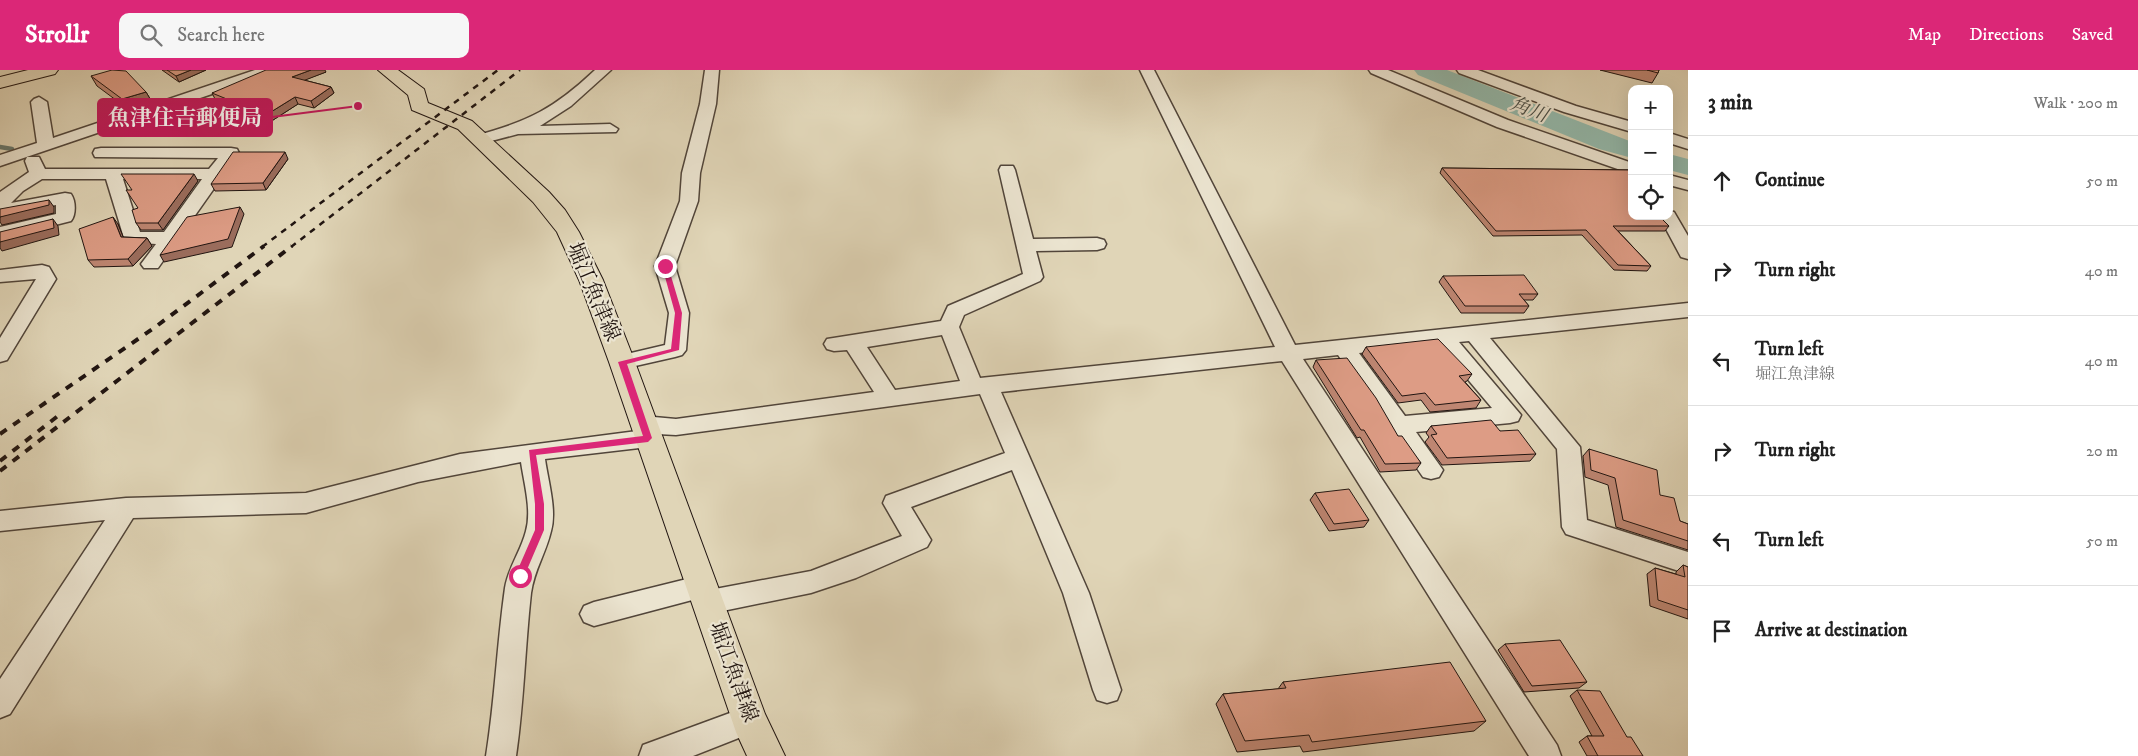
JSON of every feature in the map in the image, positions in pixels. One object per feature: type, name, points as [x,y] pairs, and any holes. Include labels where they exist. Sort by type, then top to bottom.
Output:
[{"type":"main road","points":[[0,83],[49,70]]},
{"type":"main road","name":"堀江魚津線","points":[[387,70],[417,93],[420,106],[430,112],[458,120],[480,139],[541,197],[565,226],[591,280],[622,362],[645,431],[674,504],[749,720],[766,756]]},
{"type":"street","points":[[480,139],[512,131],[547,115],[574,98],[604,70]]},
{"type":"street","points":[[622,362],[675,350],[679,313],[665,266],[690,201],[690,173],[708,104],[712,70]]},
{"type":"street","points":[[1147,70],[1288,353],[1546,756]]},
{"type":"street","points":[[1376,70],[1451,104],[1562,146],[1628,168]]},
{"type":"street","points":[[1464,70],[1570,109],[1628,126]]},
{"type":"street","points":[[0,161],[261,71]]},
{"type":"street","points":[[39,102],[46,145]]},
{"type":"street","points":[[512,131],[610,129]]},
{"type":"street","points":[[1673,139],[1688,144]]},
{"type":"street","points":[[29,151],[38,174]]},
{"type":"street","points":[[101,153],[231,153],[214,174],[151,264]]},
{"type":"street","points":[[1007,170],[1033,277],[955,311],[949,326],[1018,458],[1076,593],[1107,690]]},
{"type":"street","points":[[0,206],[14,188],[38,174],[214,174]]},
{"type":"street","points":[[113,174],[133,238],[169,238]]},
{"type":"street","points":[[1673,181],[1688,185]]},
{"type":"street","points":[[0,210],[66,198],[64,217],[0,233]]},
{"type":"street","points":[[1670,220],[1688,254]]},
{"type":"street","points":[[1026,245],[1097,244]]},
{"type":"street","points":[[0,276],[42,271],[46,279],[0,355]]},
{"type":"street","points":[[0,521],[126,508],[306,503],[333,498],[434,468],[532,453],[645,431],[980,387],[1688,310]]},
{"type":"street","points":[[889,398],[843,343],[949,326]]},
{"type":"street","points":[[1473,332],[1568,447],[1575,527],[1688,563]]},
{"type":"street","points":[[1399,425],[1510,415],[1443,336]]},
{"type":"street","points":[[1344,347],[1431,470]]},
{"type":"street","points":[[501,756],[507,718],[512,638],[520,576],[539,530],[539,504],[532,453]]},
{"type":"street","points":[[594,614],[706,594],[811,582],[847,570],[918,540],[894,504],[1018,458]]},
{"type":"street","points":[[0,704],[126,508]]},
{"type":"street","points":[[654,756],[749,720]]},
{"type":"building","points":[[112,70],[126,71],[146,92],[122,99],[91,76]]},
{"type":"building","points":[[167,70],[191,70],[176,76]]},
{"type":"building","points":[[266,70],[311,70],[292,77],[331,87],[311,101],[295,97],[266,115],[212,93]]},
{"type":"building","points":[[1647,70],[1659,70],[1658,73]]},
{"type":"building","points":[[233,152],[285,152],[263,183],[211,184]]},
{"type":"building","points":[[1442,168],[1628,170],[1628,220],[1663,220],[1669,226],[1613,226],[1651,266],[1618,265],[1586,230],[1496,231]]},
{"type":"building","points":[[121,174],[194,174],[158,223],[136,223],[132,210],[138,208],[126,190],[132,190]]},
{"type":"building","points":[[49,200],[49,205],[0,217],[0,209]]},
{"type":"building","points":[[240,207],[228,239],[160,255],[187,217]]},
{"type":"building","points":[[113,217],[121,237],[147,238],[128,259],[88,260],[79,229]]},
{"type":"building","points":[[53,219],[54,228],[0,242],[0,232]]},
{"type":"building","points":[[1524,275],[1538,294],[1519,294],[1529,306],[1465,306],[1443,276]]},
{"type":"building","points":[[1438,339],[1472,374],[1459,376],[1481,400],[1435,405],[1425,393],[1402,396],[1366,347]]},
{"type":"building","points":[[1347,358],[1376,398],[1398,436],[1402,436],[1421,463],[1385,464],[1316,360]]},
{"type":"building","points":[[1491,420],[1500,431],[1518,430],[1536,454],[1447,458],[1431,435],[1437,434],[1431,426]]},
{"type":"building","points":[[1589,449],[1657,470],[1660,495],[1674,498],[1680,521],[1688,524],[1688,541],[1623,520],[1615,478],[1591,470]]},
{"type":"building","points":[[1349,489],[1369,520],[1334,524],[1315,493]]},
{"type":"building","points":[[1683,565],[1688,567],[1688,610],[1658,600],[1655,568],[1685,577]]},
{"type":"building","points":[[1560,640],[1587,682],[1532,686],[1505,644]]},
{"type":"building","points":[[1450,662],[1486,721],[1312,742],[1309,735],[1245,741],[1223,694],[1286,688],[1283,682]]},
{"type":"building","points":[[1577,690],[1600,691],[1627,737],[1631,737],[1643,756],[1598,756],[1587,736],[1604,736]]},
{"type":"waterway","name":"角川","points":[[1426,70],[1608,143],[1628,149]]},
{"type":"waterway","points":[[0,147],[12,149]]},
{"type":"waterway","name":"角川","points":[[1673,163],[1688,167]]},
{"type":"railway","points":[[262,247],[498,70]]},
{"type":"railway","points":[[291,247],[520,70]]},
{"type":"railway","points":[[0,434],[154,328],[264,246]]},
{"type":"railway","points":[[0,471],[292,246]]},
{"type":"railway","points":[[0,461],[63,412]]},
{"type":"place","name":"魚津住吉郵便局","points":[[358,106]]},
{"type":"route","points":[[520,576],[539,530],[539,504],[532,453],[648,438],[622,362],[675,350],[679,313],[665,266]]}]
